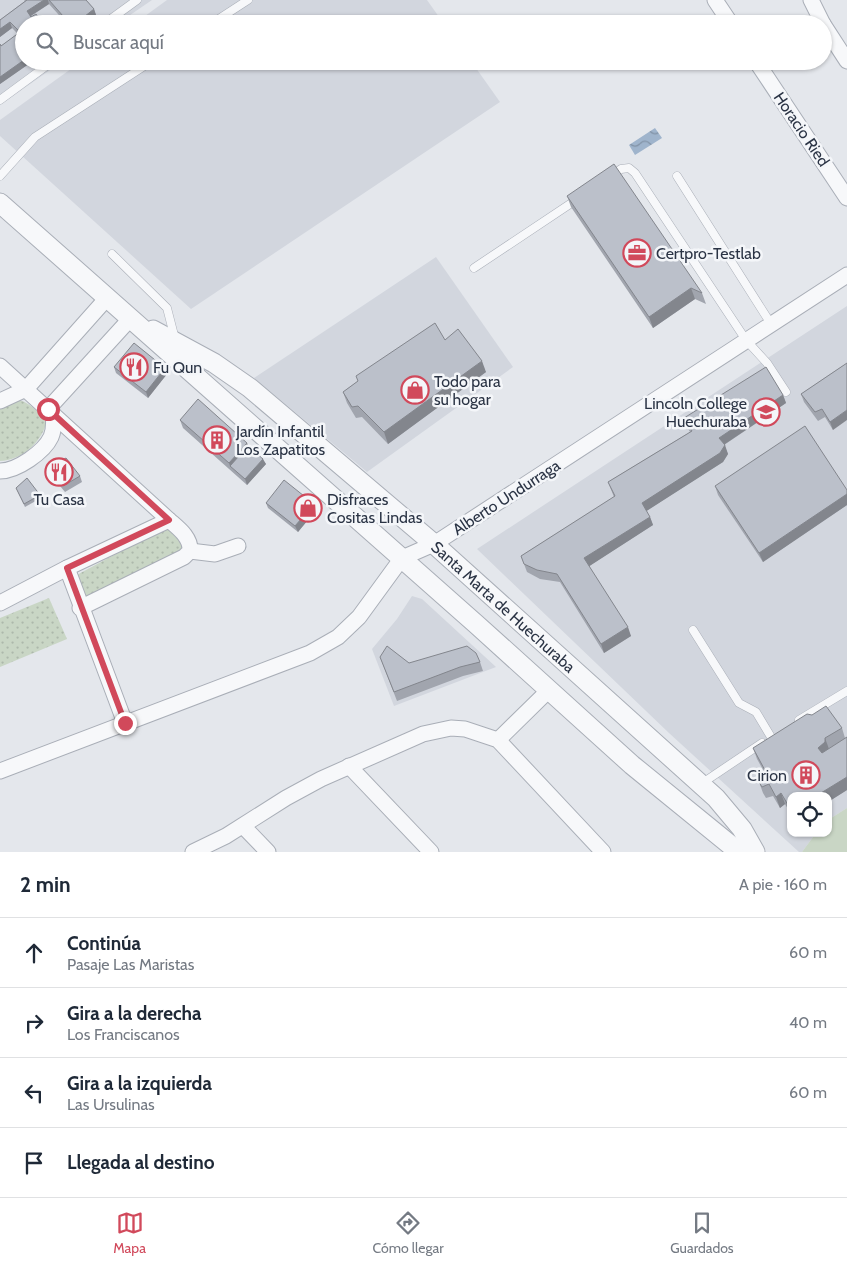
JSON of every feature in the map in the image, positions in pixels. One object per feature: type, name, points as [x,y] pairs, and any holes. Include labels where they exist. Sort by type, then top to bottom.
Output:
[{"type":"street","points":[[716,0],[725,15]]},
{"type":"street","points":[[811,0],[818,15]]},
{"type":"street","points":[[832,38],[847,61]]},
{"type":"street","name":"Horacio Ried","points":[[762,70],[847,198]]},
{"type":"street","name":"Santa Marta de Huechuraba","points":[[0,203],[402,558],[632,765],[739,852]]},
{"type":"street","name":"Alberto Undurraga","points":[[402,558],[434,544],[847,275]]},
{"type":"street","points":[[0,401],[26,389],[107,298]]},
{"type":"street","points":[[0,471],[24,462],[46,446],[54,430],[51,412],[130,319]]},
{"type":"street","name":"Santa Marta de Huechuraba","points":[[130,319],[214,363],[250,388],[434,544],[701,784],[727,809],[755,852]]},
{"type":"street","points":[[0,366],[169,520],[185,535],[190,544],[190,551],[184,557],[80,608]]},
{"type":"street","points":[[0,603],[67,568],[169,520]]},
{"type":"street","points":[[190,551],[215,554],[238,546]]},
{"type":"street","points":[[0,771],[324,645],[359,617],[402,558]]},
{"type":"street","points":[[67,568],[80,608],[125,723]]},
{"type":"street","points":[[500,646],[522,622]]},
{"type":"street","name":"Santa Marta de Huechuraba","points":[[498,740],[549,690]]},
{"type":"street","points":[[193,852],[243,826],[286,798],[349,766],[437,730],[465,728],[498,740],[603,852]]},
{"type":"street","points":[[349,766],[431,852]]},
{"type":"street","points":[[243,826],[268,852]]},
{"type":"lane","points":[[116,15],[137,0]]},
{"type":"lane","points":[[225,15],[248,0]]},
{"type":"lane","points":[[0,100],[41,70]]},
{"type":"lane","points":[[0,176],[35,136],[138,70]]},
{"type":"lane","points":[[605,180],[621,169],[629,168],[635,173],[746,340],[767,363],[786,392]]},
{"type":"lane","points":[[677,176],[771,324]]},
{"type":"lane","points":[[474,268],[589,191]]},
{"type":"lane","points":[[112,254],[167,308],[175,341]]},
{"type":"lane","points":[[693,630],[739,704],[756,712],[771,737]]},
{"type":"lane","points":[[788,727],[847,691]]},
{"type":"lane","points":[[701,784],[779,732]]},
{"type":"shaded area","points":[[0,0],[152,0],[130,15],[15,15],[15,70],[50,70],[0,105]]},
{"type":"shaded area","points":[[167,0],[427,0],[438,15],[146,15]]},
{"type":"shaded area","points":[[69,70],[477,70],[500,102],[191,309],[0,136],[0,120]]},
{"type":"shaded area","points":[[436,257],[513,367],[367,472],[254,378]]},
{"type":"shaded area","points":[[847,306],[847,808],[832,817],[832,792],[787,792],[787,837],[813,837],[802,852],[799,852],[669,733],[477,549]]},
{"type":"shaded area","points":[[412,596],[422,599],[496,667],[394,706],[372,649],[397,619]]},
{"type":"green space","points":[[18,400],[35,409],[46,424],[39,438],[29,450],[15,458],[0,461],[0,406]]},
{"type":"green space","points":[[168,526],[186,547],[83,607],[73,577]]},
{"type":"green space","points":[[49,598],[67,639],[0,667],[0,618]]},
{"type":"green space","points":[[847,808],[847,852],[802,852],[813,837],[832,837],[832,817]]},
{"type":"water","points":[[655,128],[662,138],[635,155],[629,145]]},
{"type":"building","points":[[27,0],[44,0],[27,11],[30,15],[15,15],[15,27],[10,22],[0,29],[0,20]]},
{"type":"building","points":[[49,0],[86,0],[94,9],[86,15],[62,15]]},
{"type":"building","points":[[15,36],[15,66],[0,77],[0,44],[1,46]]},
{"type":"building","name":"Certpro-Testlab","points":[[614,164],[702,293],[691,288],[649,317],[567,196]]},
{"type":"building","points":[[435,323],[445,340],[458,329],[482,361],[384,432],[358,406],[352,407],[343,392],[358,381],[356,376]]},
{"type":"building","points":[[134,343],[165,368],[146,392],[114,367]]},
{"type":"building","points":[[847,363],[847,410],[830,422],[822,409],[815,412],[801,394]]},
{"type":"building","points":[[766,367],[783,395],[719,438],[725,445],[720,453],[642,503],[650,517],[584,558],[628,627],[601,644],[557,574],[537,570],[524,564],[521,556],[615,496],[608,482],[692,431],[684,418]]},
{"type":"building","name":"Jardín Infantil Los Zapatitos","points":[[198,399],[247,443],[229,463],[180,420]]},
{"type":"building","points":[[805,426],[847,490],[847,494],[759,553],[715,486]]},
{"type":"building","points":[[248,446],[263,459],[245,479],[230,466]]},
{"type":"building","points":[[66,458],[80,476],[63,486],[48,468]]},
{"type":"building","points":[[27,478],[40,495],[24,504],[16,488]]},
{"type":"building","points":[[284,480],[314,504],[295,526],[266,503]]},
{"type":"building","points":[[387,646],[409,663],[467,646],[476,653],[480,662],[460,667],[394,692],[380,657]]},
{"type":"building","name":"Cirion","points":[[826,706],[842,728],[825,738],[825,742],[818,748],[822,753],[847,737],[847,777],[823,792],[787,792],[787,803],[781,793],[776,797],[769,784],[762,787],[759,782],[767,774],[753,748],[807,714],[812,715]]},
{"type":"place","name":"Certpro-Testlab","points":[[637,253]]},
{"type":"place","name":"Fu Qun","points":[[134,367]]},
{"type":"place","name":"Todo para su hogar","points":[[415,390]]},
{"type":"place","name":"Lincoln College Huechuraba","points":[[766,412]]},
{"type":"place","name":"Jardín Infantil Los Zapatitos","points":[[217,440]]},
{"type":"place","name":"Tu Casa","points":[[59,472]]},
{"type":"place","name":"Disfraces Cositas Lindas","points":[[308,508]]},
{"type":"place","name":"Cirion","points":[[806,775]]},
{"type":"route","points":[[48,409],[169,520],[67,568],[80,608],[125,723]]}]
